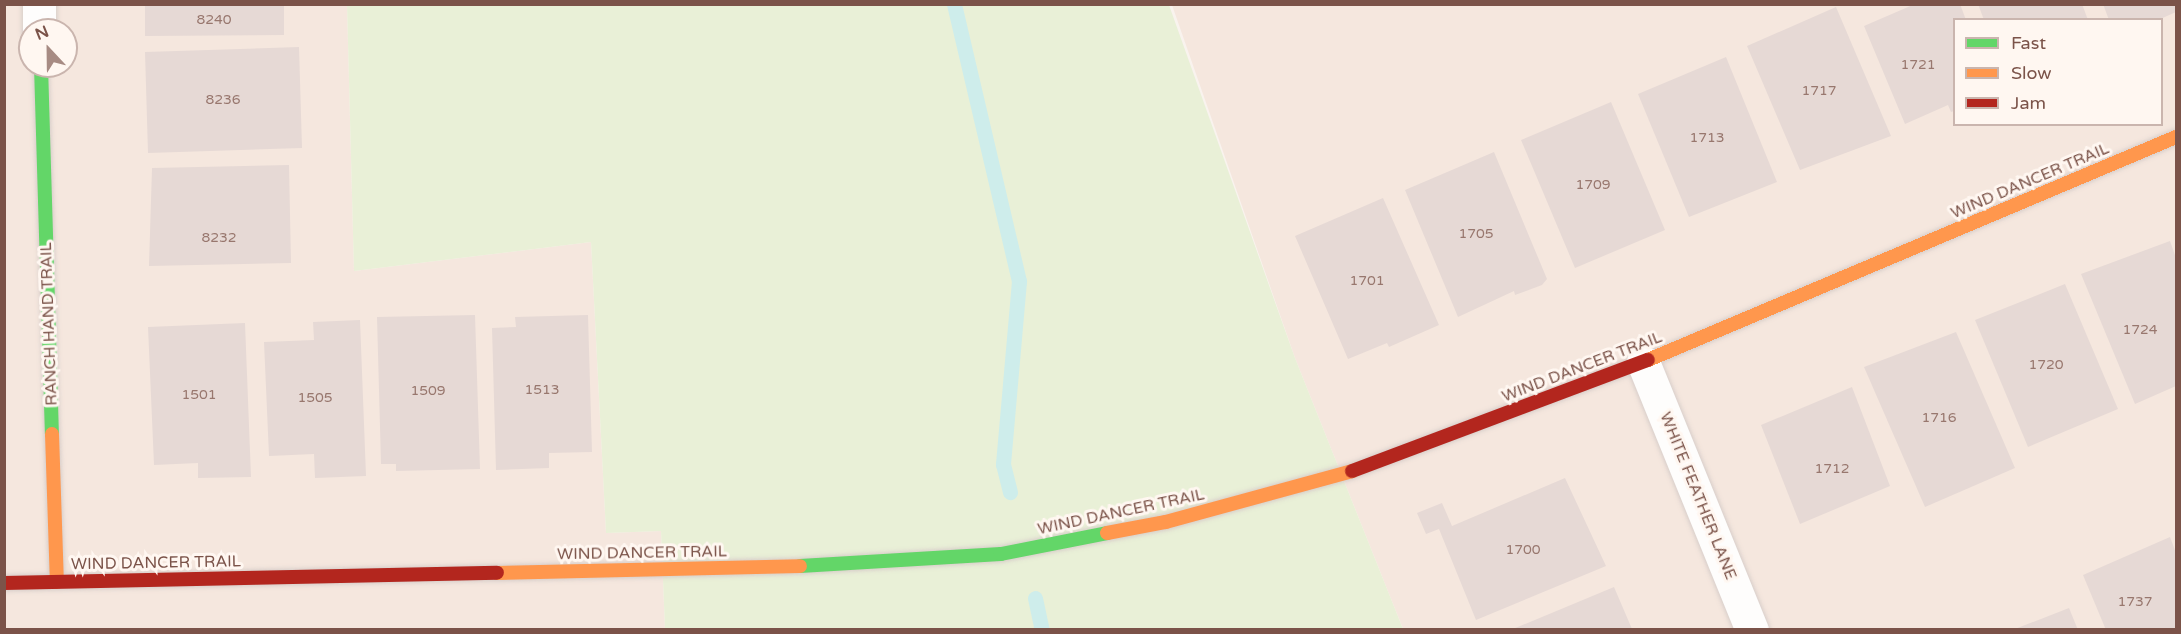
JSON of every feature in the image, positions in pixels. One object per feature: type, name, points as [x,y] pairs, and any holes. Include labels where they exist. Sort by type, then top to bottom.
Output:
[{"type":"street","name":"RANCH HAND TRAIL","points":[[41,78],[57,582]]},
{"type":"street","name":"WIND DANCER TRAIL","points":[[4,583],[859,565],[1001,554],[1166,522],[1347,472],[1644,362],[2176,137]]},
{"type":"street","name":"WHITE FEATHER LANE","points":[[1644,362],[1752,630]]},
{"type":"shaded area","points":[[4,5],[347,5],[354,271],[591,242],[606,533],[661,531],[665,629],[5,629]]},
{"type":"shaded area","points":[[1172,5],[2176,5],[2176,629],[1403,629],[1295,358]]},
{"type":"green space","points":[[347,5],[1169,5],[1295,358],[1403,629],[665,629],[661,531],[606,533],[591,242],[354,271]]},
{"type":"building","points":[[145,4],[284,4],[284,35],[145,36]]},
{"type":"building","points":[[1915,4],[1960,4],[1965,18],[1953,18],[1953,111],[1951,112],[1948,105],[1905,124],[1864,26]]},
{"type":"building","points":[[1978,4],[2082,4],[2087,18],[1983,18]]},
{"type":"building","points":[[2103,4],[2176,4],[2176,12],[2162,18],[2108,18]]},
{"type":"building","points":[[1836,7],[1891,136],[1800,170],[1747,46]]},
{"type":"building","points":[[299,47],[302,148],[148,153],[145,52]]},
{"type":"building","points":[[1726,57],[1777,182],[1689,217],[1638,94]]},
{"type":"building","points":[[1611,102],[1665,230],[1575,268],[1521,140]]},
{"type":"building","points":[[1494,152],[1547,279],[1542,285],[1515,295],[1514,291],[1458,317],[1405,190]]},
{"type":"building","points":[[289,165],[291,263],[149,266],[152,168]]},
{"type":"building","points":[[1383,198],[1439,325],[1389,347],[1387,343],[1348,359],[1295,236]]},
{"type":"building","points":[[2170,241],[2176,258],[2176,386],[2135,404],[2081,274]]},
{"type":"building","points":[[2065,284],[2118,409],[2028,447],[1975,320]]},
{"type":"building","points":[[475,315],[480,469],[396,471],[396,464],[381,464],[377,317]]},
{"type":"building","points":[[588,315],[592,452],[549,453],[549,468],[496,470],[492,328],[516,327],[515,317]]},
{"type":"building","points":[[360,320],[366,476],[315,478],[314,454],[269,456],[264,342],[314,340],[313,322]]},
{"type":"building","points":[[245,323],[251,477],[198,478],[198,463],[154,465],[148,327]]},
{"type":"building","points":[[1956,332],[2015,468],[1925,507],[1864,367]]},
{"type":"building","points":[[1852,387],[1890,486],[1800,524],[1761,425]]},
{"type":"building","points":[[1565,478],[1606,566],[1476,620],[1439,529],[1426,534],[1417,513],[1442,503],[1452,526]]},
{"type":"building","points":[[2170,537],[2176,553],[2176,630],[2106,630],[2083,575]]},
{"type":"building","points":[[1614,587],[1632,629],[1513,629]]},
{"type":"building","points":[[2069,608],[2078,630],[2015,629]]},
{"type":"waterway","points":[[954,4],[1019,281],[1003,464],[1010,492]]},
{"type":"waterway","points":[[1035,598],[1042,630]]},
{"type":"traffic: fast","points":[[41,78],[52,434]]},
{"type":"traffic: fast","points":[[800,566],[1001,554],[1107,533]]},
{"type":"traffic: slow","points":[[1648,360],[2176,137]]},
{"type":"traffic: slow","points":[[52,434],[57,582]]},
{"type":"traffic: slow","points":[[1107,533],[1166,522],[1352,471]]},
{"type":"traffic: slow","points":[[497,573],[800,566]]},
{"type":"traffic: jam","points":[[1352,471],[1648,360]]},
{"type":"traffic: jam","points":[[4,583],[497,573]]}]
